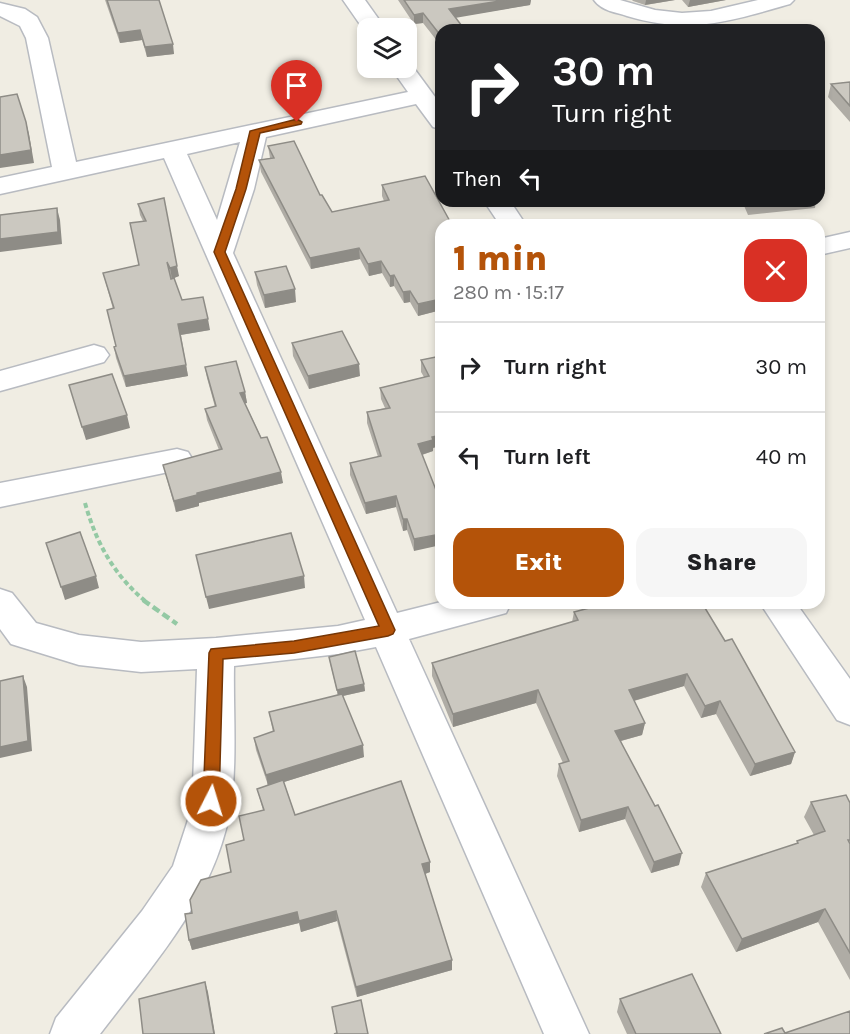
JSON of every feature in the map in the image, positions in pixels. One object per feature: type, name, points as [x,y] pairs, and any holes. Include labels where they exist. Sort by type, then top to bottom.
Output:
[{"type":"street","points":[[354,0],[367,18]]},
{"type":"street","points":[[605,0],[613,5],[668,19],[730,13],[783,0]]},
{"type":"street","points":[[0,9],[17,14],[29,22],[37,38],[65,170]]},
{"type":"street","points":[[410,78],[435,113]]},
{"type":"street","points":[[0,186],[65,170],[423,96]]},
{"type":"street","points":[[220,252],[241,189],[255,131]]},
{"type":"street","points":[[172,148],[567,1034]]},
{"type":"street","points":[[825,246],[850,240]]},
{"type":"street","points":[[0,381],[94,355]]},
{"type":"street","points":[[0,495],[177,460]]},
{"type":"street","points":[[0,603],[24,634],[79,650],[141,657],[294,647],[388,630],[470,609]]},
{"type":"street","points":[[781,609],[850,709]]},
{"type":"street","points":[[72,1034],[157,925],[190,875],[209,817],[213,784],[216,653]]},
{"type":"path","points":[[80,479],[89,522],[98,546],[115,572],[135,596],[216,653]]},
{"type":"building","points":[[107,0],[159,0],[173,44],[145,47],[140,30],[118,33]]},
{"type":"building","points":[[404,0],[506,0],[449,9],[460,24],[435,24],[435,28],[423,13],[414,15]]},
{"type":"building","points":[[850,82],[850,106],[831,84]]},
{"type":"building","points":[[17,94],[26,122],[31,150],[0,155],[0,97]]},
{"type":"building","points":[[294,141],[320,195],[332,212],[389,200],[382,185],[425,176],[435,194],[435,207],[442,207],[449,219],[435,219],[435,300],[418,304],[410,291],[403,292],[394,275],[390,276],[381,261],[368,264],[359,248],[310,258],[259,160],[274,158],[268,146]]},
{"type":"building","points":[[164,198],[177,266],[170,268],[167,262],[171,279],[174,278],[182,300],[203,297],[208,319],[178,324],[186,365],[124,376],[114,347],[116,346],[107,310],[114,308],[103,273],[139,265],[130,223],[146,221],[138,204]]},
{"type":"building","points":[[57,208],[58,232],[0,239],[0,215]]},
{"type":"building","points":[[286,266],[295,289],[264,295],[255,272]]},
{"type":"building","points":[[342,331],[359,364],[308,376],[292,343]]},
{"type":"building","points":[[435,357],[435,436],[432,437],[433,440],[418,444],[435,487],[435,535],[414,539],[407,519],[403,519],[396,496],[365,503],[350,463],[381,456],[367,412],[390,408],[380,388],[429,376],[421,360]]},
{"type":"building","points":[[236,361],[245,392],[240,393],[261,438],[267,437],[281,472],[174,501],[163,465],[222,449],[205,409],[216,406],[205,367]]},
{"type":"building","points":[[112,374],[127,415],[82,427],[69,385]]},
{"type":"building","points":[[80,532],[96,576],[61,587],[46,543]]},
{"type":"building","points":[[291,533],[304,576],[206,597],[196,555]]},
{"type":"building","points":[[585,609],[706,609],[725,641],[732,639],[795,752],[755,764],[720,701],[705,706],[687,674],[629,690],[645,723],[615,731],[655,806],[658,805],[682,853],[654,862],[628,807],[581,820],[559,764],[569,761],[538,690],[453,714],[432,663],[578,620],[574,612]]},
{"type":"building","points":[[355,651],[364,684],[337,690],[329,657]]},
{"type":"building","points":[[23,676],[28,741],[0,747],[0,681]]},
{"type":"building","points":[[342,694],[363,745],[266,775],[254,738],[274,731],[269,712]]},
{"type":"building","points":[[283,780],[295,815],[401,781],[430,862],[422,864],[452,960],[356,987],[336,911],[299,921],[297,912],[189,940],[185,914],[192,913],[190,900],[201,880],[231,872],[226,845],[244,840],[239,816],[264,810],[257,789]]},
{"type":"building","points":[[846,795],[850,803],[850,840],[848,840],[850,844],[850,953],[825,909],[742,939],[706,873],[798,843],[797,841],[825,831],[811,802]]},
{"type":"building","points":[[692,974],[721,1034],[636,1034],[620,999]]},
{"type":"building","points":[[205,982],[214,1034],[143,1034],[139,999]]},
{"type":"building","points":[[361,1000],[368,1034],[334,1034],[337,1033],[332,1007]]},
{"type":"building","points":[[850,1011],[850,1034],[764,1034],[782,1028],[785,1033]]},
{"type":"route","points":[[211,801],[216,653],[294,647],[388,630],[220,252],[250,158],[255,131],[297,122]]}]
